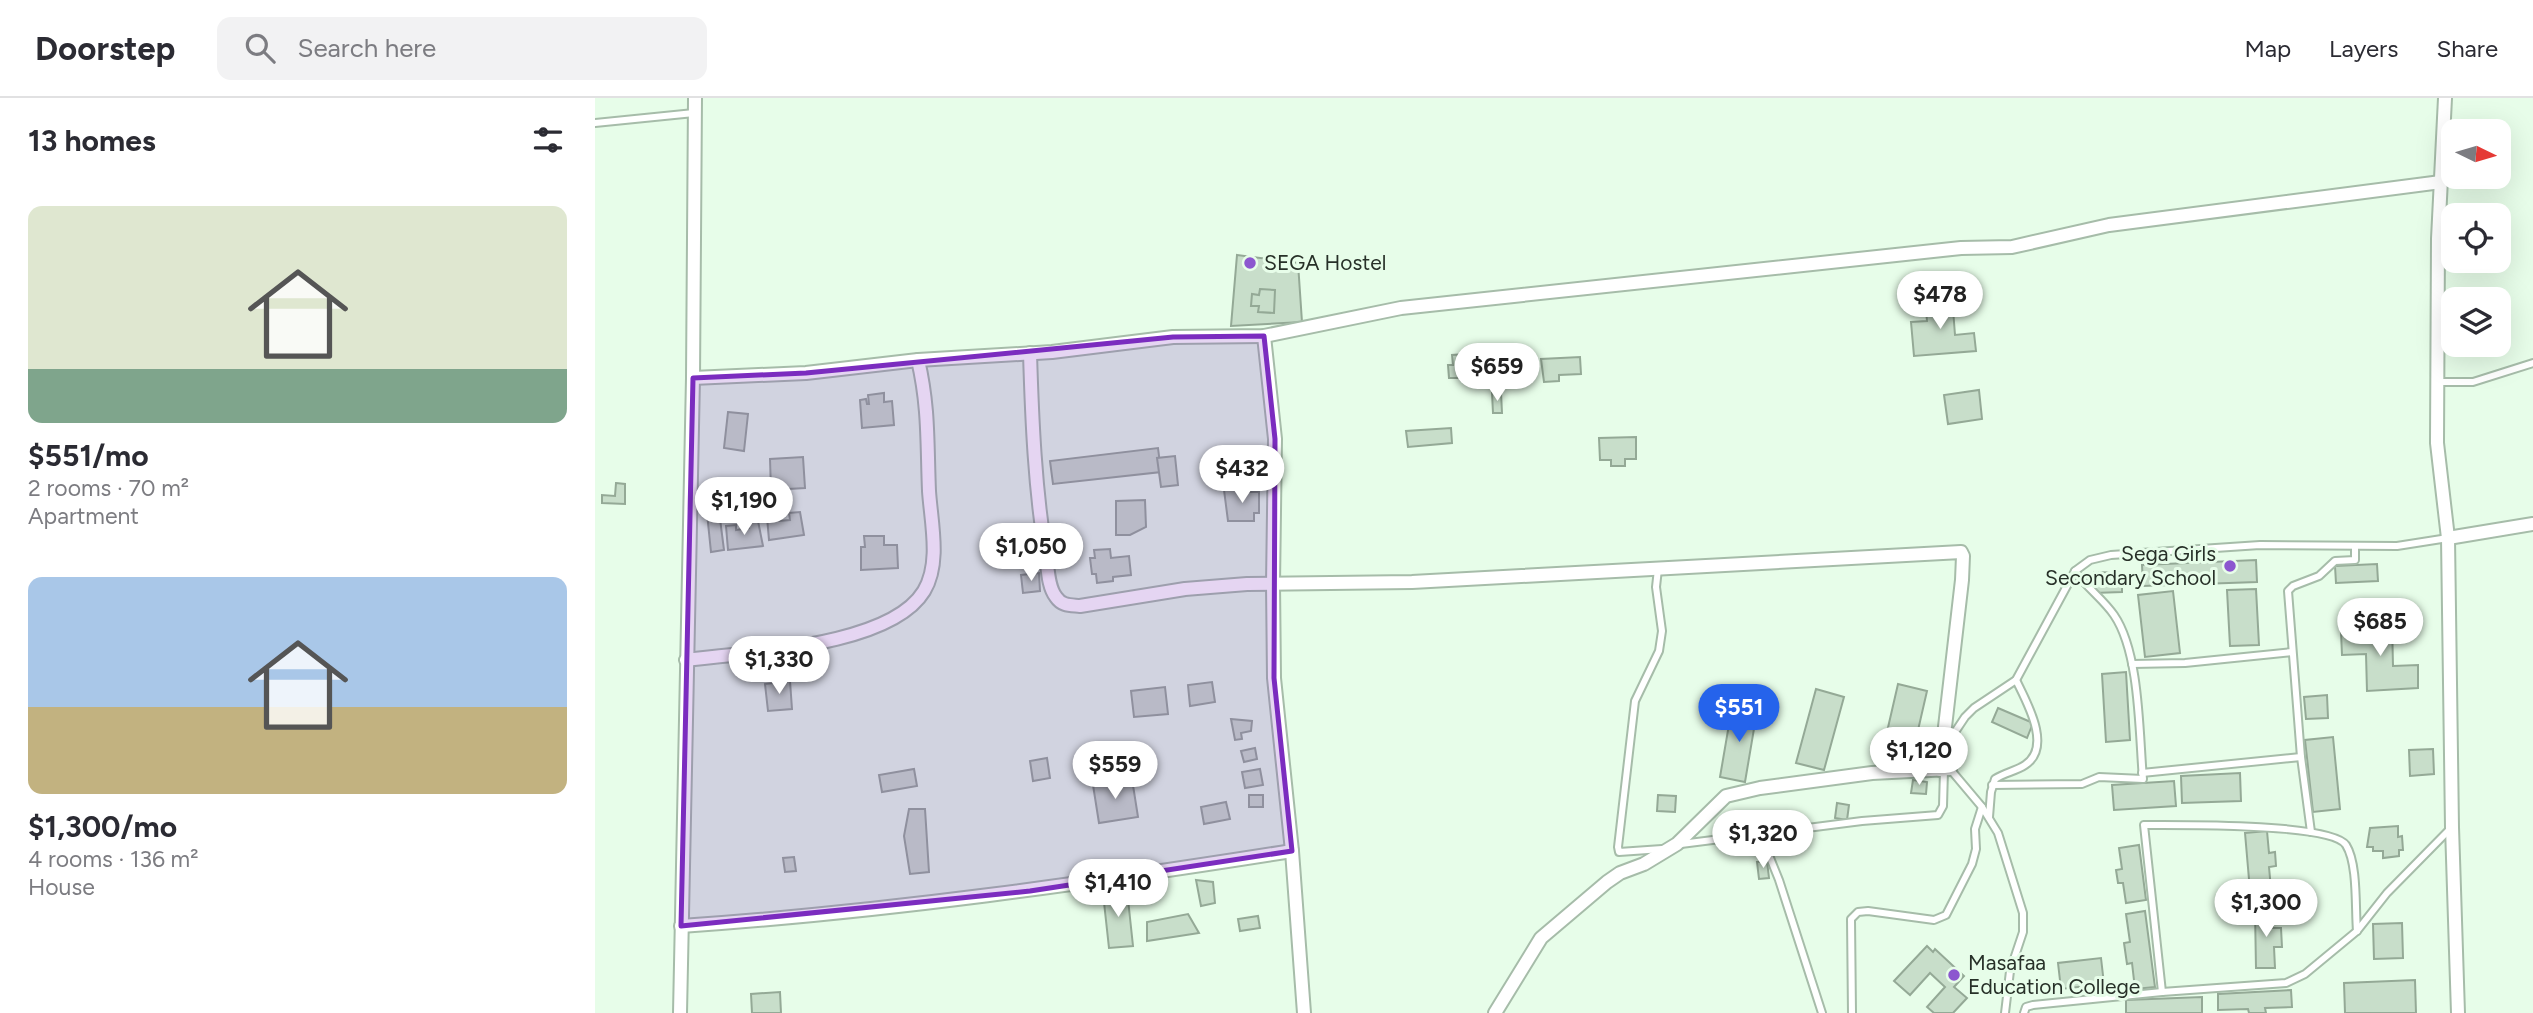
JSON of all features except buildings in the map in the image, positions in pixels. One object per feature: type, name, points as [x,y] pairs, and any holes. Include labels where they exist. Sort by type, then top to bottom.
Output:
[{"type":"street","points":[[680,1013],[695,98]]},
{"type":"street","points":[[2444,119],[2445,98]]},
{"type":"street","points":[[692,378],[806,373],[918,360],[1030,354],[1164,337],[1264,336],[1401,308],[1961,248],[2012,247],[2109,225],[2441,183],[2437,443],[2448,538],[2458,1013]]},
{"type":"street","points":[[1264,336],[1275,439],[1274,678],[1292,850],[1304,1013]]},
{"type":"street","points":[[1030,354],[1039,503],[1051,584],[1055,597],[1064,605],[1080,606],[1185,589],[1273,584],[1412,582],[1962,553],[1962,580],[1945,770],[1872,773],[1736,792],[1718,802],[1674,846],[1607,881],[1541,938],[1496,1013]]},
{"type":"street","points":[[686,660],[822,642],[870,629],[902,615],[924,590],[933,565],[928,415],[918,360]]},
{"type":"street","points":[[2448,538],[2533,524]]},
{"type":"street","points":[[681,926],[865,910],[1030,891],[1292,850]]},
{"type":"lane","points":[[595,123],[696,113]]},
{"type":"lane","points":[[2438,382],[2473,382],[2533,363]]},
{"type":"lane","points":[[1658,569],[1656,587],[1662,632],[1659,651],[1635,701],[1619,852],[1862,821],[1938,815],[1943,806],[1945,770],[1951,738],[1974,708],[2016,680],[2075,571],[2090,560],[2111,555],[2260,545],[2397,546],[2448,538]]},
{"type":"lane","points":[[2311,832],[2301,757],[2288,595],[2290,588],[2319,576],[2335,561],[2355,561],[2355,546]]},
{"type":"lane","points":[[1992,785],[2082,785],[2099,777],[2143,779],[2132,664],[2125,638],[2114,614],[2084,585],[2075,571]]},
{"type":"lane","points":[[2132,664],[2185,663],[2292,652]]},
{"type":"lane","points":[[1989,818],[1992,785],[1998,777],[2026,765],[2034,757],[2037,744],[2028,703],[2016,680]]},
{"type":"lane","points":[[2143,773],[2301,757]]},
{"type":"lane","points":[[1945,770],[1982,807],[1998,833],[2025,923],[2010,971],[2005,1013]]},
{"type":"lane","points":[[1852,1013],[1851,919],[1858,912],[1868,911],[1934,920],[1946,915],[1972,864],[1976,849],[1975,829],[1982,807]]},
{"type":"lane","points":[[2162,992],[2144,825],[2245,827],[2311,832],[2337,837],[2345,842],[2351,855],[2357,931]]},
{"type":"lane","points":[[2024,1013],[2026,1007],[2033,1005],[2286,983],[2305,974],[2357,931],[2387,893],[2452,827]]},
{"type":"lane","points":[[1760,833],[1783,892],[1822,1013]]},
{"type":"highlighted area","points":[[1264,336],[1275,439],[1274,678],[1292,851],[1030,891],[681,926],[693,378],[806,373],[1173,337]]},
{"type":"place","name":"SEGA Hostel","points":[[1250,263]]},
{"type":"place","name":"Sega Girls Secondary School","points":[[2230,566]]},
{"type":"place","name":"Masafaa Education College","points":[[1954,975]]}]
